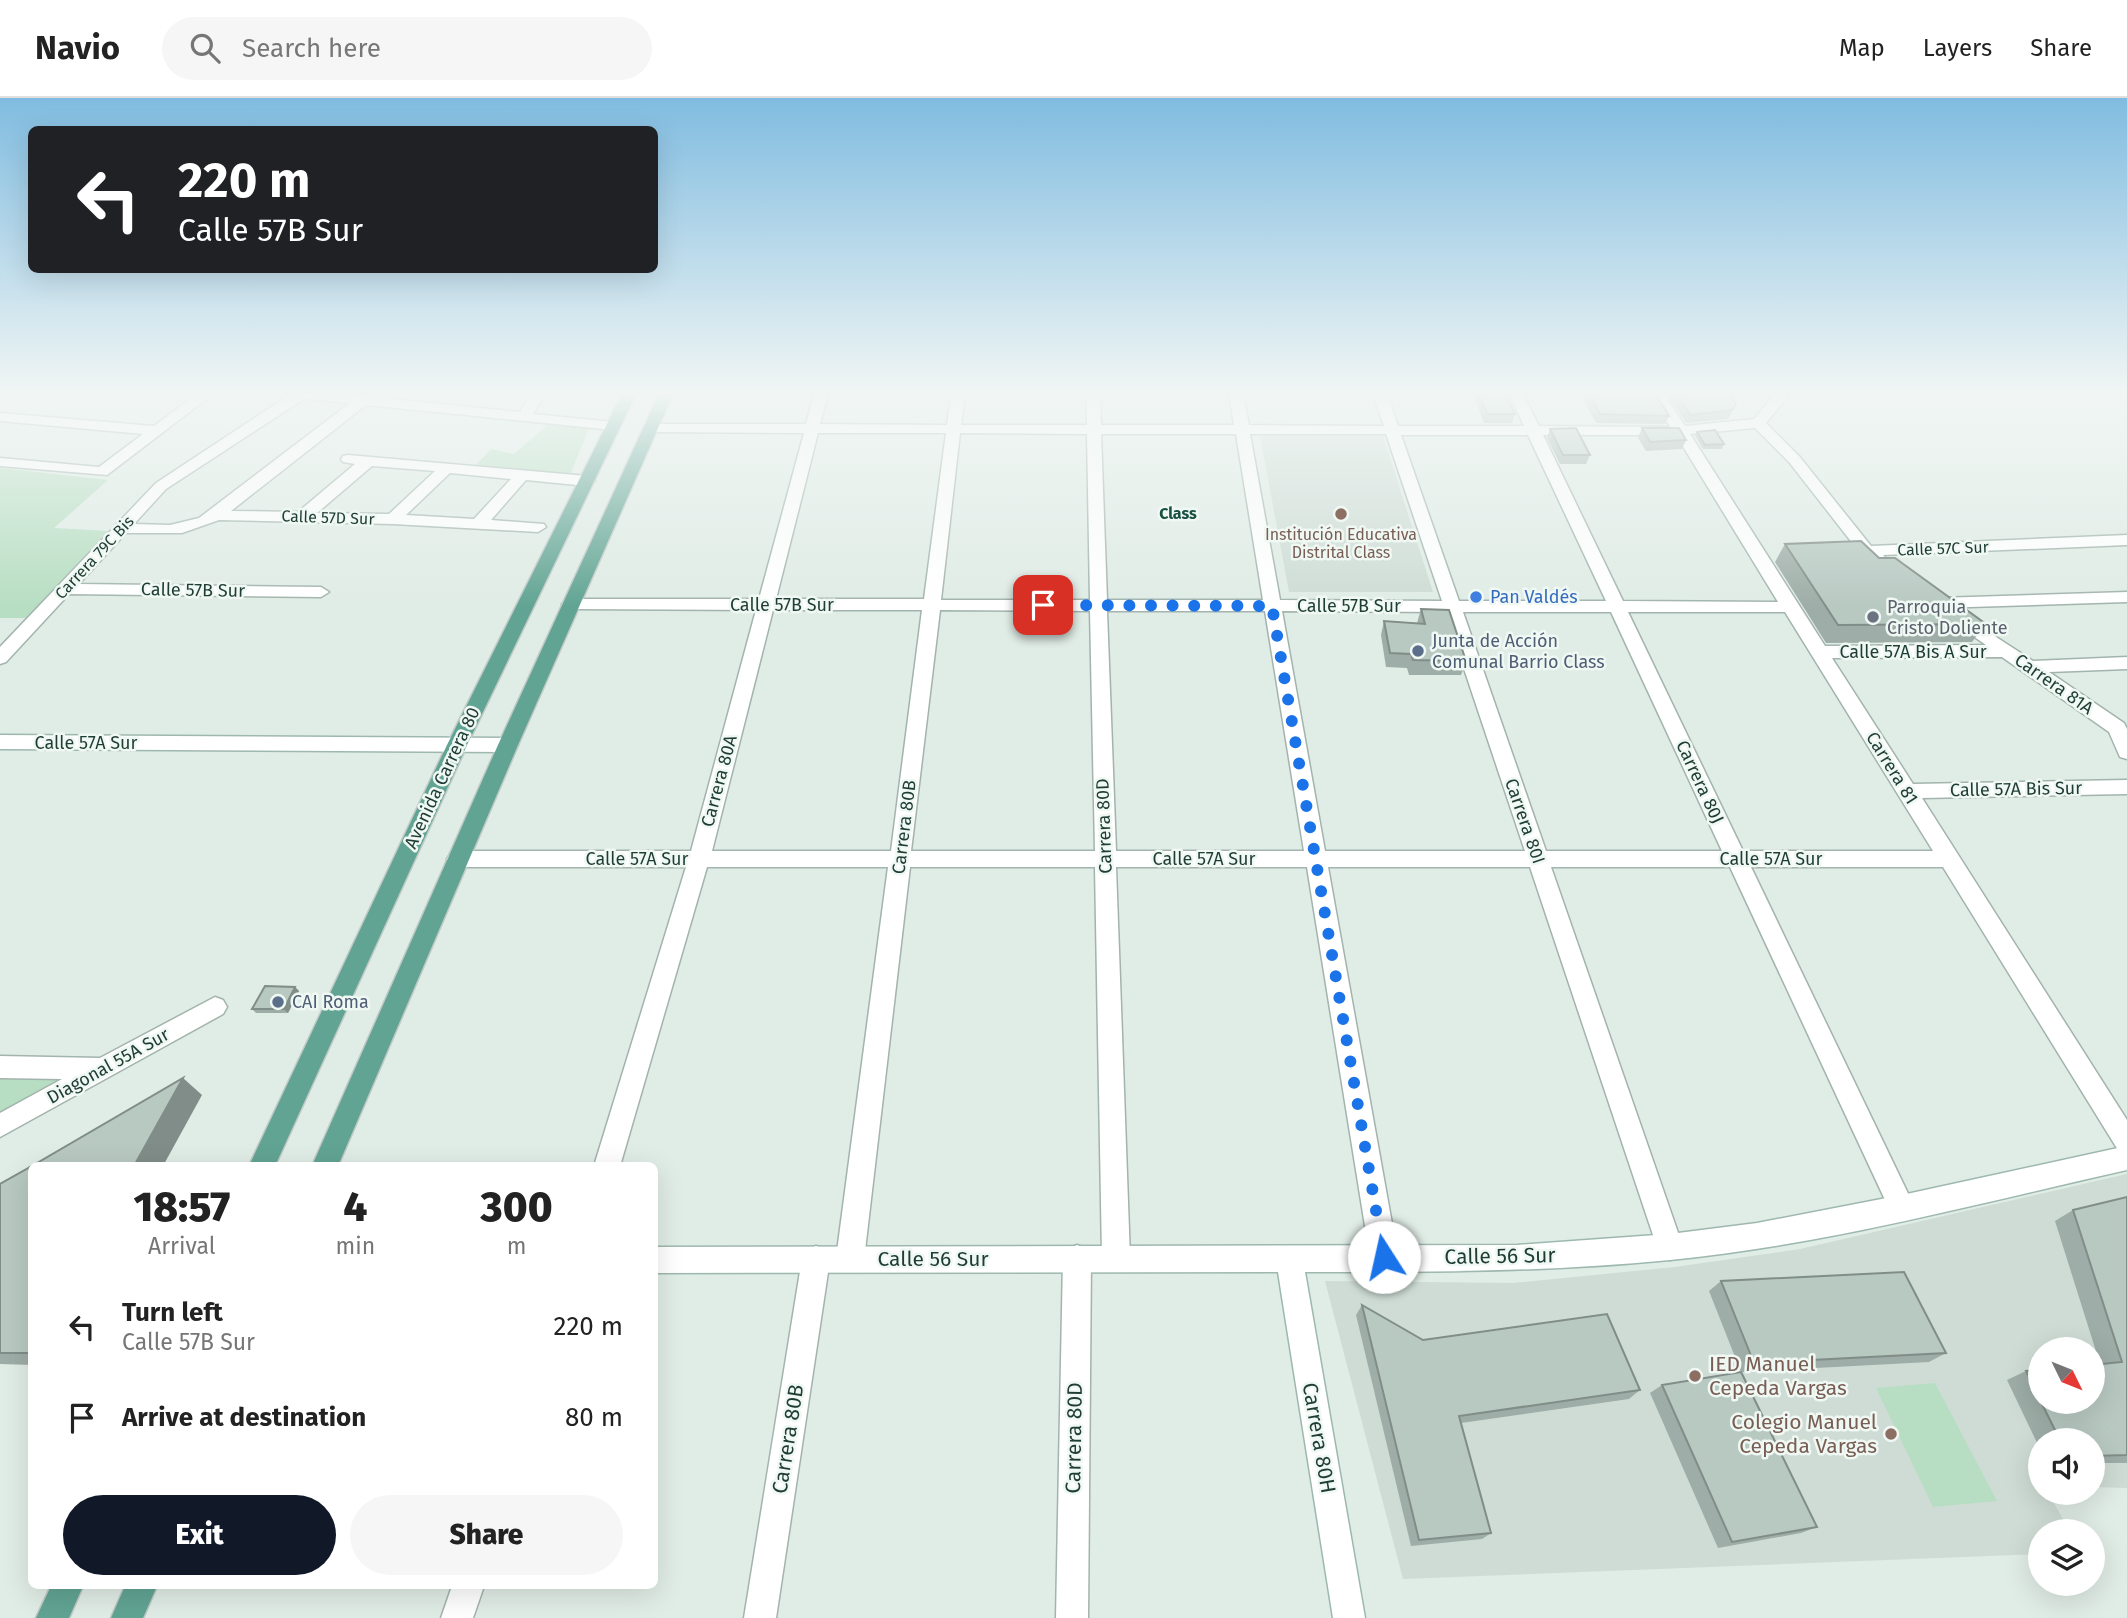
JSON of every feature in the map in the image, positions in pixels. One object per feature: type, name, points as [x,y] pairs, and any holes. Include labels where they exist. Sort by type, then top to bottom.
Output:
[{"type":"main road","name":"Avenida Carrera 80","points":[[264,1162],[457,745],[595,465]]},
{"type":"main road","points":[[327,1162],[508,745],[634,465]]},
{"type":"main road","points":[[127,1618],[140,1589]]},
{"type":"street","points":[[30,465],[102,472],[111,465]]},
{"type":"street","name":"Carrera 79C Bis","points":[[0,658],[161,486],[193,465]]},
{"type":"street","points":[[216,515],[278,465]]},
{"type":"street","points":[[303,516],[363,465]]},
{"type":"street","points":[[412,465],[587,481]]},
{"type":"street","name":"Carrera 80A","points":[[608,1162],[699,859],[802,465]]},
{"type":"street","name":"Carrera 80B","points":[[850,1259],[950,465]]},
{"type":"street","name":"Carrera 80D","points":[[1095,465],[1116,1258]]},
{"type":"street","points":[[1248,465],[1384,1257]]},
{"type":"street","name":"Carrera 80I","points":[[1404,465],[1670,1247]]},
{"type":"street","name":"Carrera 80J","points":[[1550,465],[1902,1208]]},
{"type":"street","name":"Carrera 81","points":[[1703,465],[1765,555],[1790,607],[2127,1142]]},
{"type":"street","points":[[1798,465],[1860,551],[1897,573]]},
{"type":"street","points":[[393,519],[447,468]]},
{"type":"street","points":[[478,524],[522,475]]},
{"type":"street","name":"Calle 57D Sur","points":[[122,528],[180,530],[192,528],[216,515],[393,519],[538,527]]},
{"type":"street","name":"Calle 57C Sur","points":[[1860,551],[2127,540]]},
{"type":"street","name":"Calle 57B Sur","points":[[65,589],[321,592]]},
{"type":"street","name":"Carrera 81A","points":[[2127,597],[1933,599],[2117,728],[2127,752]]},
{"type":"street","name":"Calle 57B Sur","points":[[571,604],[1790,607]]},
{"type":"street","name":"Calle 57A Bis A Sur","points":[[1819,652],[2008,651]]},
{"type":"street","points":[[2030,667],[2127,663]]},
{"type":"street","name":"Calle 57A Sur","points":[[0,742],[508,745]]},
{"type":"street","name":"Calle 57A Bis Sur","points":[[1906,791],[2127,788]]},
{"type":"street","name":"Calle 57A Sur","points":[[458,859],[1949,859]]},
{"type":"street","name":"Diagonal 55A Sur","points":[[0,1126],[215,1007]]},
{"type":"street","points":[[0,1067],[102,1069]]},
{"type":"street","name":"Calle 56 Sur","points":[[658,1260],[1517,1258],[1670,1247],[1757,1236],[1902,1208],[2127,1158]]},
{"type":"street","name":"Carrera 80H","points":[[1289,1257],[1349,1618]]},
{"type":"street","name":"Carrera 80D","points":[[1072,1618],[1077,1258]]},
{"type":"street","name":"Carrera 80B","points":[[761,1618],[816,1259]]},
{"type":"street","points":[[457,1618],[467,1589]]},
{"type":"shaded area","name":"Institución Educativa Distrital Class","points":[[1265,465],[1392,465],[1433,592],[1289,592]]},
{"type":"shaded area","name":"IED Manuel Cepeda Vargas","points":[[2127,1174],[2127,1488],[2105,1487],[2105,1428],[2028,1428],[2028,1505],[2055,1505],[2063,1519],[2028,1519],[2028,1554],[1403,1579],[1325,1281],[1513,1283],[1675,1267],[1800,1249]]},
{"type":"green space","points":[[476,465],[574,465],[570,475]]},
{"type":"green space","points":[[0,468],[108,480],[54,528],[108,531],[28,618],[0,618]]},
{"type":"green space","points":[[0,1077],[74,1077],[0,1128]]},
{"type":"green space","points":[[1935,1383],[1997,1501],[1933,1507],[1876,1388]]},
{"type":"building","points":[[1861,541],[1879,558],[1895,558],[1986,624],[1838,625],[1785,544]]},
{"type":"building","points":[[1421,609],[1449,610],[1466,661],[1413,660],[1411,654],[1390,653],[1384,621],[1425,624]]},
{"type":"building","name":"CAI Roma","points":[[265,986],[295,987],[284,1009],[252,1009]]},
{"type":"building","points":[[183,1078],[136,1162],[39,1162]]},
{"type":"building","points":[[28,1168],[28,1353],[0,1353],[0,1184]]},
{"type":"building","points":[[2127,1197],[2127,1455],[2105,1456],[2105,1428],[2054,1428],[2047,1414],[2105,1414],[2105,1364],[2122,1362],[2073,1210]]},
{"type":"building","points":[[1904,1272],[1946,1353],[1754,1363],[1721,1281]]},
{"type":"building","points":[[1362,1305],[1423,1340],[1607,1314],[1640,1390],[1459,1416],[1491,1533],[1419,1540]]},
{"type":"building","points":[[1741,1372],[1817,1527],[1732,1542],[1662,1385]]},
{"type":"place","name":"Institución Educativa Distrital Class","points":[[1341,514]]},
{"type":"place","name":"Pan Valdés","points":[[1476,597]]},
{"type":"place","name":"Parroquia Cristo Doliente","points":[[1873,617]]},
{"type":"place","name":"Junta de Acción Comunal Barrio Class","points":[[1418,651]]},
{"type":"place","name":"CAI Roma","points":[[278,1002]]},
{"type":"place","name":"IED Manuel Cepeda Vargas","points":[[1695,1376]]},
{"type":"place","name":"Colegio Manuel Cepeda Vargas","points":[[1891,1434]]},
{"type":"district","name":"Class","points":[[1178,513]]},
{"type":"route","points":[[1043,605],[1272,606],[1384,1257]]}]
